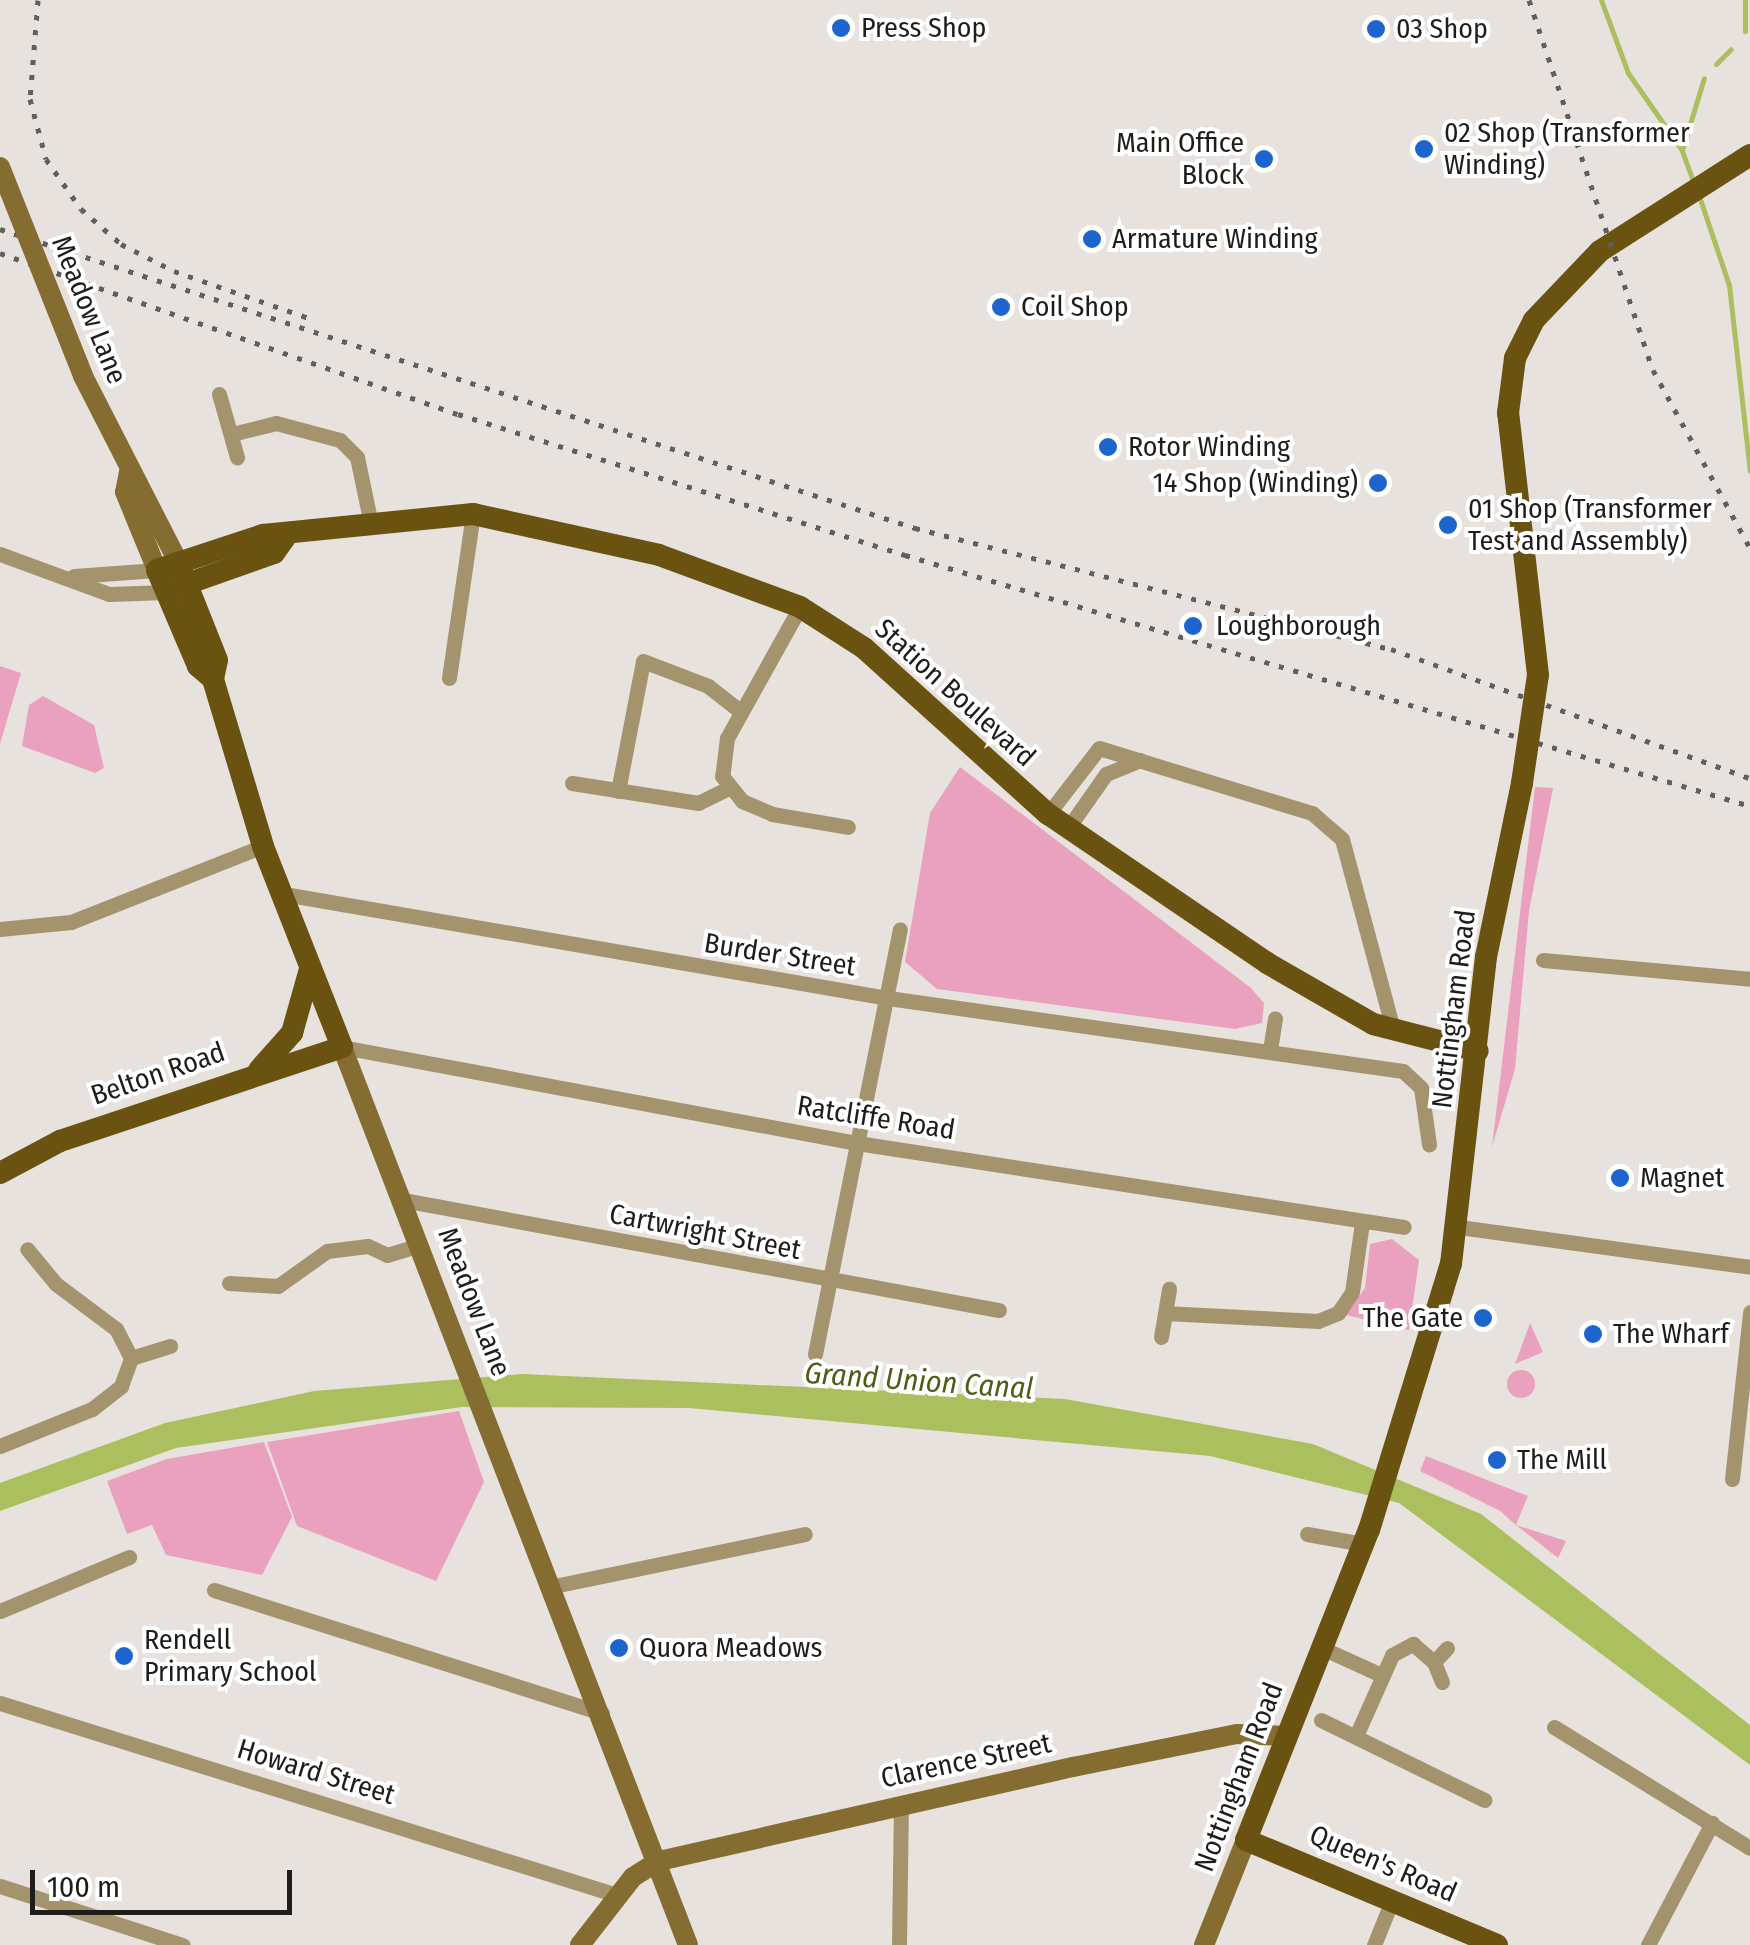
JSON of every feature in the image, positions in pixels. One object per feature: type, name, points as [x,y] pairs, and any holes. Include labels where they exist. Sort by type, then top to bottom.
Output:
[{"type":"main road","name":"Nottingham Road","points":[[1246,1840],[1366,1537],[1459,1226],[1478,1051],[1538,675],[1508,385],[1534,320],[1628,229],[1750,155]]},
{"type":"main road","name":"Station Boulevard","points":[[172,576],[263,535],[286,538],[370,519],[473,514],[659,555],[800,607],[911,686],[1048,814],[1267,963],[1393,1030],[1478,1051]]},
{"type":"main road","name":"Station Boulevard","points":[[172,576],[233,569],[274,554],[286,538]]},
{"type":"main road","points":[[202,614],[233,569]]},
{"type":"main road","name":"Meadow Lane","points":[[172,576],[202,614],[214,679],[264,846],[342,1047]]},
{"type":"main road","name":"Meadow Lane","points":[[172,576],[198,666],[214,679]]},
{"type":"main road","points":[[259,1070],[292,1033],[311,964]]},
{"type":"main road","name":"Belton Road","points":[[0,1173],[60,1141],[259,1070],[342,1047]]},
{"type":"main road","name":"Queen's Road","points":[[1246,1840],[1393,1898],[1497,1945]]},
{"type":"street","name":"Meadow Lane","points":[[0,167],[83,376],[172,576]]},
{"type":"street","points":[[219,394],[237,457]]},
{"type":"street","points":[[232,434],[276,423],[340,440],[357,457],[370,519]]},
{"type":"street","points":[[450,678],[473,514]]},
{"type":"street","points":[[0,554],[74,576],[127,598],[172,576]]},
{"type":"street","points":[[74,576],[172,576]]},
{"type":"street","points":[[800,607],[740,711],[721,760],[727,789],[772,814],[848,827]]},
{"type":"street","points":[[618,792],[643,661],[708,686],[740,711]]},
{"type":"street","points":[[1048,814],[1100,748],[1326,822],[1342,839],[1393,1030]]},
{"type":"street","points":[[1068,828],[1106,774],[1140,760]]},
{"type":"street","points":[[572,782],[698,803],[727,789]]},
{"type":"street","points":[[0,929],[71,922],[264,846]]},
{"type":"street","name":"Burder Street","points":[[284,894],[888,998],[1403,1071],[1428,1086],[1430,1144]]},
{"type":"street","points":[[814,1354],[900,928]]},
{"type":"street","points":[[1543,960],[1750,979]]},
{"type":"street","points":[[1270,1050],[1275,1018]]},
{"type":"street","name":"Meadow Lane","points":[[342,1047],[554,1586],[688,1945]]},
{"type":"street","name":"Ratcliffe Road","points":[[342,1047],[858,1143],[1404,1228]]},
{"type":"street","name":"Cartwright Street","points":[[403,1200],[829,1282],[999,1310]]},
{"type":"street","points":[[1164,1313],[1318,1321],[1338,1312],[1352,1292],[1362,1223]]},
{"type":"street","points":[[1459,1226],[1750,1267]]},
{"type":"street","points":[[230,1282],[278,1286],[327,1250],[387,1255],[419,1245]]},
{"type":"street","points":[[0,1446],[92,1409],[122,1386],[131,1358],[116,1329],[56,1284],[27,1249]]},
{"type":"street","points":[[1162,1337],[1169,1289]]},
{"type":"street","points":[[1732,1480],[1750,1312]]},
{"type":"street","points":[[131,1358],[170,1346]]},
{"type":"street","points":[[554,1586],[805,1534]]},
{"type":"street","points":[[1308,1534],[1366,1537]]},
{"type":"street","points":[[0,1612],[129,1557]]},
{"type":"street","points":[[214,1590],[602,1713]]},
{"type":"street","points":[[1356,1736],[1379,1674],[1413,1644],[1434,1662],[1442,1682]]},
{"type":"street","points":[[1322,1648],[1379,1674]]},
{"type":"street","points":[[1434,1662],[1447,1648]]},
{"type":"street","name":"Howard Street","points":[[0,1703],[616,1895]]},
{"type":"street","points":[[1322,1720],[1484,1800]]},
{"type":"street","points":[[1554,1727],[1750,1848]]},
{"type":"street","name":"Clarence Street","points":[[659,1861],[901,1802],[1237,1734],[1287,1736]]},
{"type":"street","points":[[900,1945],[901,1802]]},
{"type":"street","points":[[1648,1945],[1712,1823]]},
{"type":"street","name":"Nottingham Road","points":[[1204,1945],[1246,1840]]},
{"type":"street","points":[[580,1945],[616,1895],[659,1861]]},
{"type":"street","points":[[0,1886],[183,1945]]},
{"type":"street","points":[[1374,1945],[1393,1898]]},
{"type":"shaded area","points":[[0,666],[21,673],[0,744]]},
{"type":"shaded area","points":[[43,696],[94,725],[104,768],[95,773],[22,746],[29,705]]},
{"type":"shaded area","points":[[960,767],[1251,988],[1264,1003],[1262,1023],[1235,1029],[937,989],[905,962],[930,813]]},
{"type":"shaded area","points":[[1535,787],[1553,788],[1529,911],[1515,1069],[1492,1147]]},
{"type":"shaded area","points":[[1392,1239],[1419,1260],[1409,1330],[1346,1315],[1365,1288],[1370,1244]]},
{"type":"shaded area","points":[[1530,1323],[1543,1352],[1515,1364]]},
{"type":"shaded area","points":[[1521,1370],[1531,1374],[1535,1384],[1531,1394],[1521,1398],[1511,1394],[1507,1384],[1511,1374]]},
{"type":"shaded area","points":[[522,1374],[1065,1399],[1313,1444],[1481,1514],[1750,1725],[1750,1765],[1399,1503],[1210,1456],[689,1408],[462,1407],[176,1448],[0,1511],[0,1483],[165,1423],[314,1391]]},
{"type":"shaded area","points":[[459,1411],[484,1482],[436,1581],[297,1526],[267,1442]]},
{"type":"shaded area","points":[[264,1442],[292,1517],[262,1575],[166,1555],[152,1525],[127,1534],[107,1481],[167,1459]]},
{"type":"shaded area","points":[[1426,1456],[1528,1496],[1516,1525],[1500,1511],[1420,1471]]},
{"type":"shaded area","points":[[1516,1525],[1566,1541],[1558,1558]]},
{"type":"waterway","points":[[1601,0],[1628,73],[1682,150]]},
{"type":"waterway","points":[[1745,0],[1745,31]]},
{"type":"waterway","points":[[1716,64],[1731,49]]},
{"type":"waterway","points":[[1693,181],[1682,150],[1704,78]]},
{"type":"waterway","points":[[1699,196],[1729,285],[1750,471]]},
{"type":"railway","points":[[38,0],[30,99],[46,159],[81,209],[121,244],[174,271],[309,318]]},
{"type":"railway","points":[[1529,0],[1653,370],[1750,548]]},
{"type":"railway","points":[[0,229],[915,528],[1391,649],[1750,778]]},
{"type":"railway","points":[[0,253],[458,414],[905,555],[1750,806]]},
{"type":"place","name":"Press Shop","points":[[841,28]]},
{"type":"place","name":"03 Shop","points":[[1376,29]]},
{"type":"place","name":"02 Shop (Transformer Winding)","points":[[1424,149]]},
{"type":"place","name":"Main Office Block","points":[[1264,159]]},
{"type":"place","name":"Armature Winding","points":[[1092,239]]},
{"type":"place","name":"Coil Shop","points":[[1001,307]]},
{"type":"place","name":"Rotor Winding","points":[[1108,447]]},
{"type":"place","name":"14 Shop (Winding)","points":[[1378,483]]},
{"type":"place","name":"01 Shop (Transformer Test and Assembly)","points":[[1448,525]]},
{"type":"place","name":"Loughborough","points":[[1193,626]]},
{"type":"place","name":"Magnet","points":[[1620,1178]]},
{"type":"place","name":"The Gate","points":[[1483,1318]]},
{"type":"place","name":"The Wharf","points":[[1593,1334]]},
{"type":"place","name":"The Mill","points":[[1497,1460]]},
{"type":"place","name":"Quora Meadows","points":[[619,1648]]},
{"type":"place","name":"Rendell Primary School","points":[[124,1656]]},
{"type":"water label","name":"Grand Union Canal","points":[[919,1381]]}]
